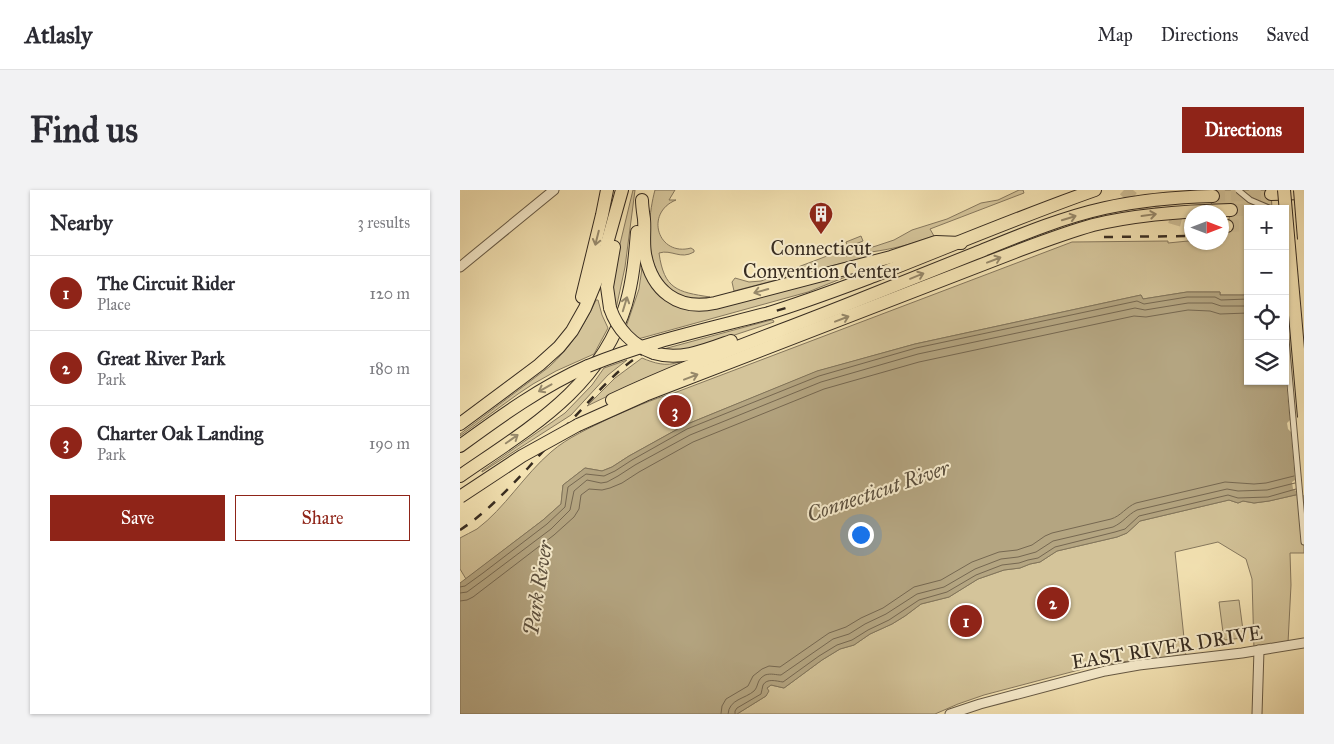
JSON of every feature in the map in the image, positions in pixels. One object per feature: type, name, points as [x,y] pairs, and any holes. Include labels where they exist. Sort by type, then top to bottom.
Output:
[{"type":"highway","points":[[549,357],[553,347],[570,323],[582,297],[602,215],[606,190]]},
{"type":"highway","points":[[460,424],[549,357],[567,337],[585,308],[598,274],[622,190]]},
{"type":"highway","points":[[622,190],[620,215],[607,295],[610,308],[617,323],[625,335],[639,347],[668,356],[684,356],[779,325],[791,327]]},
{"type":"highway","points":[[1027,215],[1046,200],[1070,190]]},
{"type":"highway","points":[[460,446],[521,402],[554,382],[588,366],[638,347],[816,298],[1095,190]]},
{"type":"highway","points":[[1284,190],[1304,417]]},
{"type":"highway","points":[[1300,190],[1304,239]]},
{"type":"highway","points":[[643,391],[690,366],[1042,227],[1089,212],[1144,201],[1209,193]]},
{"type":"highway","points":[[1271,194],[1304,193]]},
{"type":"highway","points":[[643,195],[645,250],[651,274],[666,294],[691,304],[705,305],[715,303],[876,261],[936,242],[961,242]]},
{"type":"highway","points":[[460,476],[557,407],[582,383],[601,356],[615,331],[627,301],[634,266],[643,195]]},
{"type":"highway","points":[[1289,209],[1304,209]]},
{"type":"highway","points":[[460,497],[522,456],[578,425],[593,410],[1020,250],[1070,232],[1107,222],[1151,214],[1231,210]]},
{"type":"highway","points":[[1289,224],[1304,224]]},
{"type":"street","points":[[460,268],[554,190]]},
{"type":"street","points":[[1238,190],[1247,198],[1261,205]]},
{"type":"street","points":[[1286,340],[1304,542]]},
{"type":"street","name":"EAST RIVER DRIVE","points":[[950,714],[974,705],[1105,671],[1304,643]]},
{"type":"street","points":[[1257,714],[1259,650]]},
{"type":"shaded area","points":[[633,190],[635,190],[625,267],[616,309],[611,290],[614,269]]},
{"type":"shaded area","points":[[655,190],[675,190],[669,200],[676,200],[666,206],[660,214],[659,232],[663,240],[670,246],[694,250],[694,252],[684,255],[668,252],[659,253],[664,274],[674,287],[689,293],[710,297],[689,298],[673,292],[661,280],[654,265],[650,246],[651,208]]},
{"type":"shaded area","points":[[1023,190],[1024,193],[930,229],[934,236],[926,239],[903,246],[871,252],[871,256],[734,291],[732,282],[735,278],[749,282],[761,281],[835,253],[836,256],[845,253],[846,256],[894,240],[912,230],[947,219],[981,203],[998,200]]},
{"type":"shaded area","points":[[1214,190],[1271,190],[1272,205],[1244,205],[1244,295],[1220,295],[1220,292],[1187,292],[1143,299],[1141,295],[915,344],[818,371],[685,425],[612,467],[602,471],[585,468],[563,485],[561,504],[543,520],[466,579],[460,569],[460,538],[487,521],[551,452],[587,429],[650,401],[1072,242],[1184,242],[1184,250],[1229,250],[1229,218],[1232,205],[1211,205]]},
{"type":"shaded area","points":[[861,236],[863,241],[848,247],[846,242]]},
{"type":"shaded area","points":[[642,268],[676,306],[853,274],[808,292],[638,339],[626,327],[639,289]]},
{"type":"shaded area","points":[[596,300],[598,300],[608,328],[594,354],[556,371],[533,384],[460,436],[460,434],[557,360],[576,336]]},
{"type":"shaded area","points":[[771,320],[774,322],[686,351],[660,350]]},
{"type":"shaded area","points":[[642,358],[660,364],[679,362],[680,364],[587,406],[615,378]]},
{"type":"shaded area","points":[[627,360],[608,375],[571,415],[482,472],[565,413],[592,385],[604,368]]},
{"type":"shaded area","points":[[1304,493],[1304,553],[1290,553],[1291,585],[1288,643],[1254,650],[1252,579],[1246,559],[1218,542],[1175,552],[1186,657],[1144,662],[1143,659],[1094,666],[984,695],[935,714],[737,714],[766,696],[767,688],[771,685],[784,688],[840,649],[854,645],[870,634],[892,624],[921,604],[949,597],[978,579],[1004,570],[1020,568],[1040,562],[1057,551],[1117,537],[1127,533],[1140,521],[1229,500],[1238,503],[1243,501],[1254,503]]},
{"type":"shaded area","points":[[1239,600],[1244,638],[1224,640],[1219,602]]},
{"type":"water","points":[[1187,292],[1220,292],[1220,295],[1244,295],[1244,385],[1289,385],[1289,334],[1304,493],[1254,503],[1243,501],[1238,503],[1229,500],[1140,521],[1127,533],[1117,537],[1057,551],[1040,562],[1020,568],[1004,570],[978,579],[949,597],[921,604],[892,624],[870,634],[854,645],[840,649],[784,688],[771,685],[767,688],[769,691],[766,696],[737,714],[460,714],[460,583],[543,520],[561,504],[563,485],[585,468],[602,471],[612,467],[685,425],[817,371],[915,344],[1141,295],[1143,299]]},
{"type":"pier","points":[[1304,286],[1304,495],[1297,497],[1292,482],[1295,480],[1291,432],[1288,429],[1287,423],[1290,420],[1286,385],[1289,385],[1289,289]]},
{"type":"tunnel","points":[[1124,190],[1139,202],[1155,211],[1184,221]]},
{"type":"tunnel","points":[[1213,196],[1271,194]]},
{"type":"tunnel","points":[[1231,210],[1244,210]]},
{"type":"tunnel","points":[[1229,226],[1244,225]]},
{"type":"railway","points":[[1104,237],[1184,236]]},
{"type":"railway","points":[[1289,238],[1304,238]]},
{"type":"railway","points":[[460,530],[496,501],[601,389],[620,370],[641,354],[665,342],[786,308]]},
{"type":"place","name":"Connecticut Convention Center","points":[[821,235]]},
{"type":"place","name":"Charter Oak Landing","points":[[675,411]]},
{"type":"place","name":"Great River Park","points":[[1053,603]]},
{"type":"place","name":"The Circuit Rider","points":[[966,621]]},
{"type":"water label","name":"Connecticut River","points":[[878,491]]},
{"type":"water label","name":"Park River","points":[[538,588]]}]
